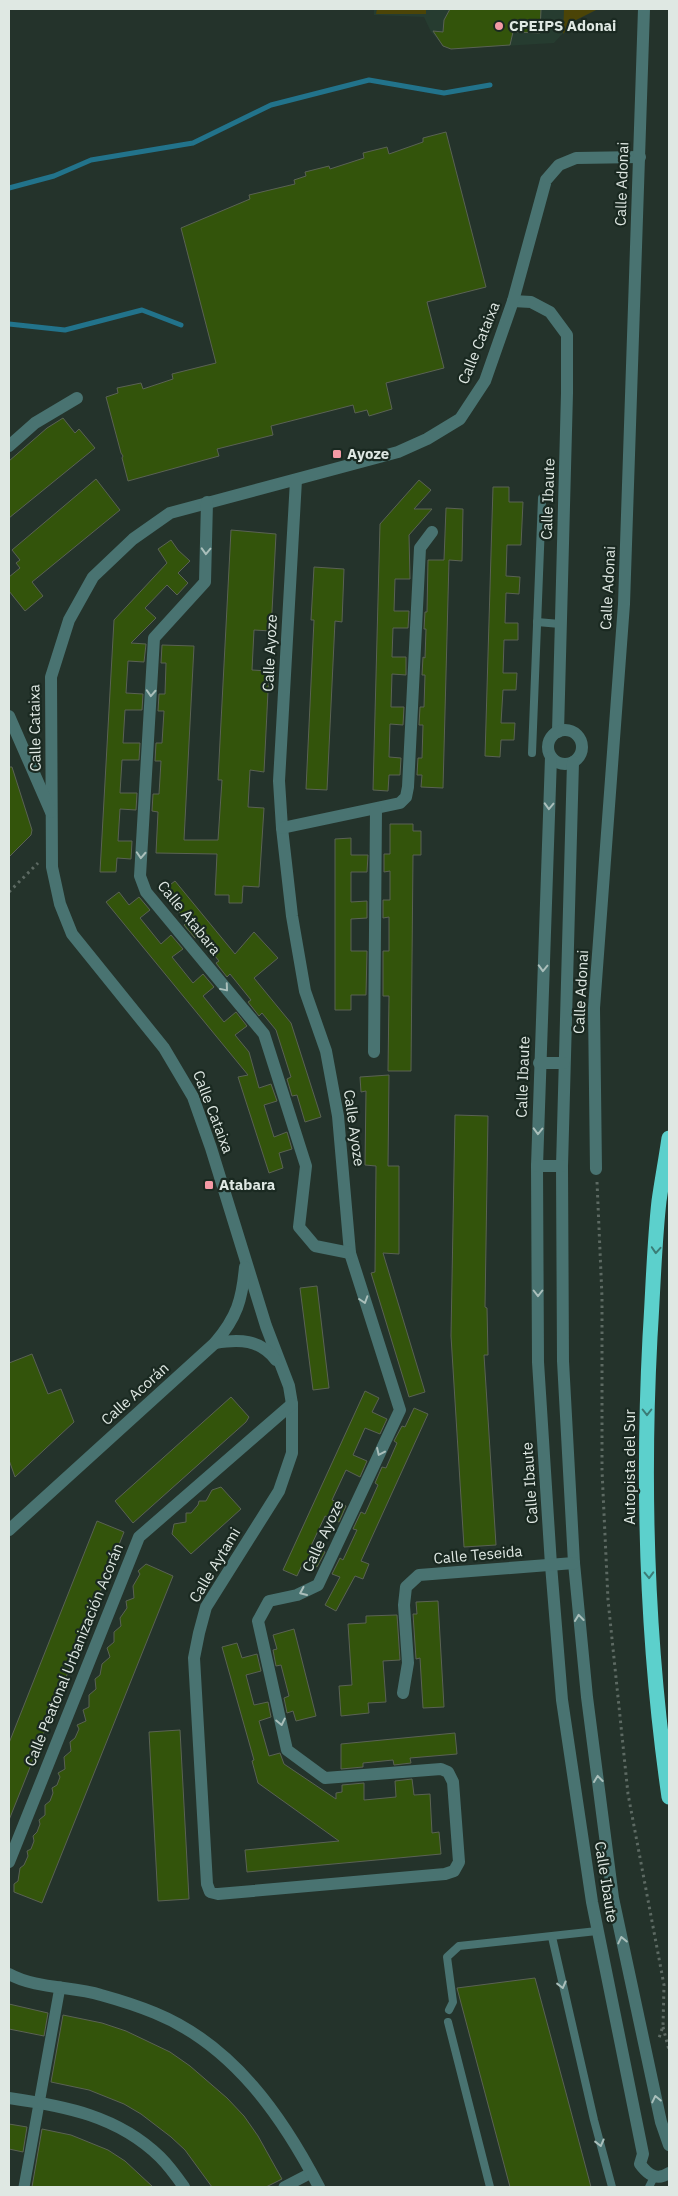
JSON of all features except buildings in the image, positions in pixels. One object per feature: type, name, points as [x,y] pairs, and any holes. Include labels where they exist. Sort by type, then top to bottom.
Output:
[{"type":"highway","name":"Autopista del Sur","points":[[669,1138],[659,1201],[652,1308],[647,1392],[646,1517],[651,1639],[669,1797]]},
{"type":"street","name":"Calle Adonai","points":[[596,1169],[594,1008],[624,604],[644,9]]},
{"type":"street","name":"Calle Cataixa","points":[[266,1326],[193,1097],[164,1048],[72,934],[60,904],[52,867],[51,677],[69,620],[93,577],[133,539],[170,513],[398,452],[460,419],[484,381],[513,301],[546,180],[559,165],[576,158],[640,157]]},
{"type":"street","name":"Calle Ibaute","points":[[513,301],[531,302],[550,312],[567,335],[568,392],[558,732]]},
{"type":"street","points":[[9,446],[34,423],[77,398]]},
{"type":"street","name":"Calle Ayoze","points":[[210,1892],[218,1894],[445,1874],[454,1871],[459,1862],[453,1782],[448,1772],[441,1769],[325,1778],[287,1750],[258,1621],[269,1600],[297,1595],[318,1585],[400,1410],[350,1253],[338,1116],[326,1051],[306,991],[292,916],[282,828],[279,781],[296,480]]},
{"type":"street","name":"Calle Atabara","points":[[208,502],[205,582],[154,638],[140,876],[146,892],[264,1034],[306,1166],[299,1227],[315,1246],[350,1253]]},
{"type":"street","points":[[282,828],[376,809],[400,803],[406,797],[420,548],[432,532]]},
{"type":"street","points":[[9,716],[53,816]]},
{"type":"street","points":[[568,731],[575,734],[580,740],[582,750],[579,757],[573,762],[559,763],[551,757],[548,747],[552,737],[558,732],[568,731]]},
{"type":"street","name":"Calle Ibaute","points":[[551,757],[539,1063],[537,1166],[538,1362],[562,1700],[597,1931],[643,2154],[640,2164],[652,2182],[669,2173]]},
{"type":"street","name":"Calle Ibaute","points":[[573,762],[562,1166],[563,1361],[574,1563],[587,1697],[613,1898],[661,2122],[669,2145]]},
{"type":"street","points":[[374,1052],[376,809]]},
{"type":"street","points":[[539,1063],[564,1063]]},
{"type":"street","points":[[537,1166],[562,1166]]},
{"type":"street","name":"Calle Acorán","points":[[9,1530],[215,1343],[231,1324],[243,1292],[246,1259]]},
{"type":"street","name":"Calle Aytami","points":[[210,1892],[206,1874],[194,1658],[206,1607],[279,1491],[292,1453],[292,1404],[284,1370],[266,1326]]},
{"type":"street","points":[[215,1343],[237,1340],[258,1345],[268,1349],[284,1370]]},
{"type":"street","name":"Calle Peatonal Urbanización Acorán","points":[[9,1862],[139,1537],[292,1404]]},
{"type":"street","name":"Calle Teseida","points":[[403,1693],[408,1663],[404,1604],[406,1587],[419,1576],[574,1563]]},
{"type":"street","points":[[592,1902],[613,1898]]},
{"type":"street","points":[[9,1974],[36,1982],[100,1994],[156,2014],[204,2040],[241,2072],[276,2113],[319,2187]]},
{"type":"street","points":[[24,2187],[60,1987]]},
{"type":"street","points":[[9,2098],[39,2102],[98,2116],[133,2135],[161,2157],[184,2187]]},
{"type":"street","points":[[284,2187],[312,2173]]},
{"type":"lane","points":[[532,753],[542,498]]},
{"type":"lane","points":[[537,622],[560,624]]},
{"type":"lane","points":[[449,2010],[453,2002],[447,1958],[459,1946],[597,1931]]},
{"type":"lane","points":[[552,1937],[594,2120],[612,2187]]},
{"type":"lane","points":[[448,2022],[490,2187]]},
{"type":"path","points":[[9,892],[52,848]]},
{"type":"path","points":[[596,1169],[602,1297],[602,1470],[608,1600],[628,1794],[664,1985],[663,2026],[669,2050]]},
{"type":"path","points":[[649,2064],[663,2026]]},
{"type":"shaded area","name":"CPEIPS Adonai","points":[[374,9],[598,9],[574,21],[554,43],[451,49],[443,46],[431,32],[424,17],[374,15]]},
{"type":"shaded area","points":[[377,9],[426,9],[426,14],[376,14]]},
{"type":"shaded area","points":[[564,9],[598,9],[574,21],[563,34]]},
{"type":"waterway","points":[[9,188],[54,176],[91,160],[193,143],[271,105],[369,80],[444,93],[490,85]]},
{"type":"waterway","points":[[9,324],[65,330],[142,310],[181,325]]},
{"type":"place","name":"CPEIPS Adonai","points":[[499,26]]},
{"type":"place","name":"Ayoze","points":[[337,454]]},
{"type":"place","name":"Atabara","points":[[209,1185]]}]
